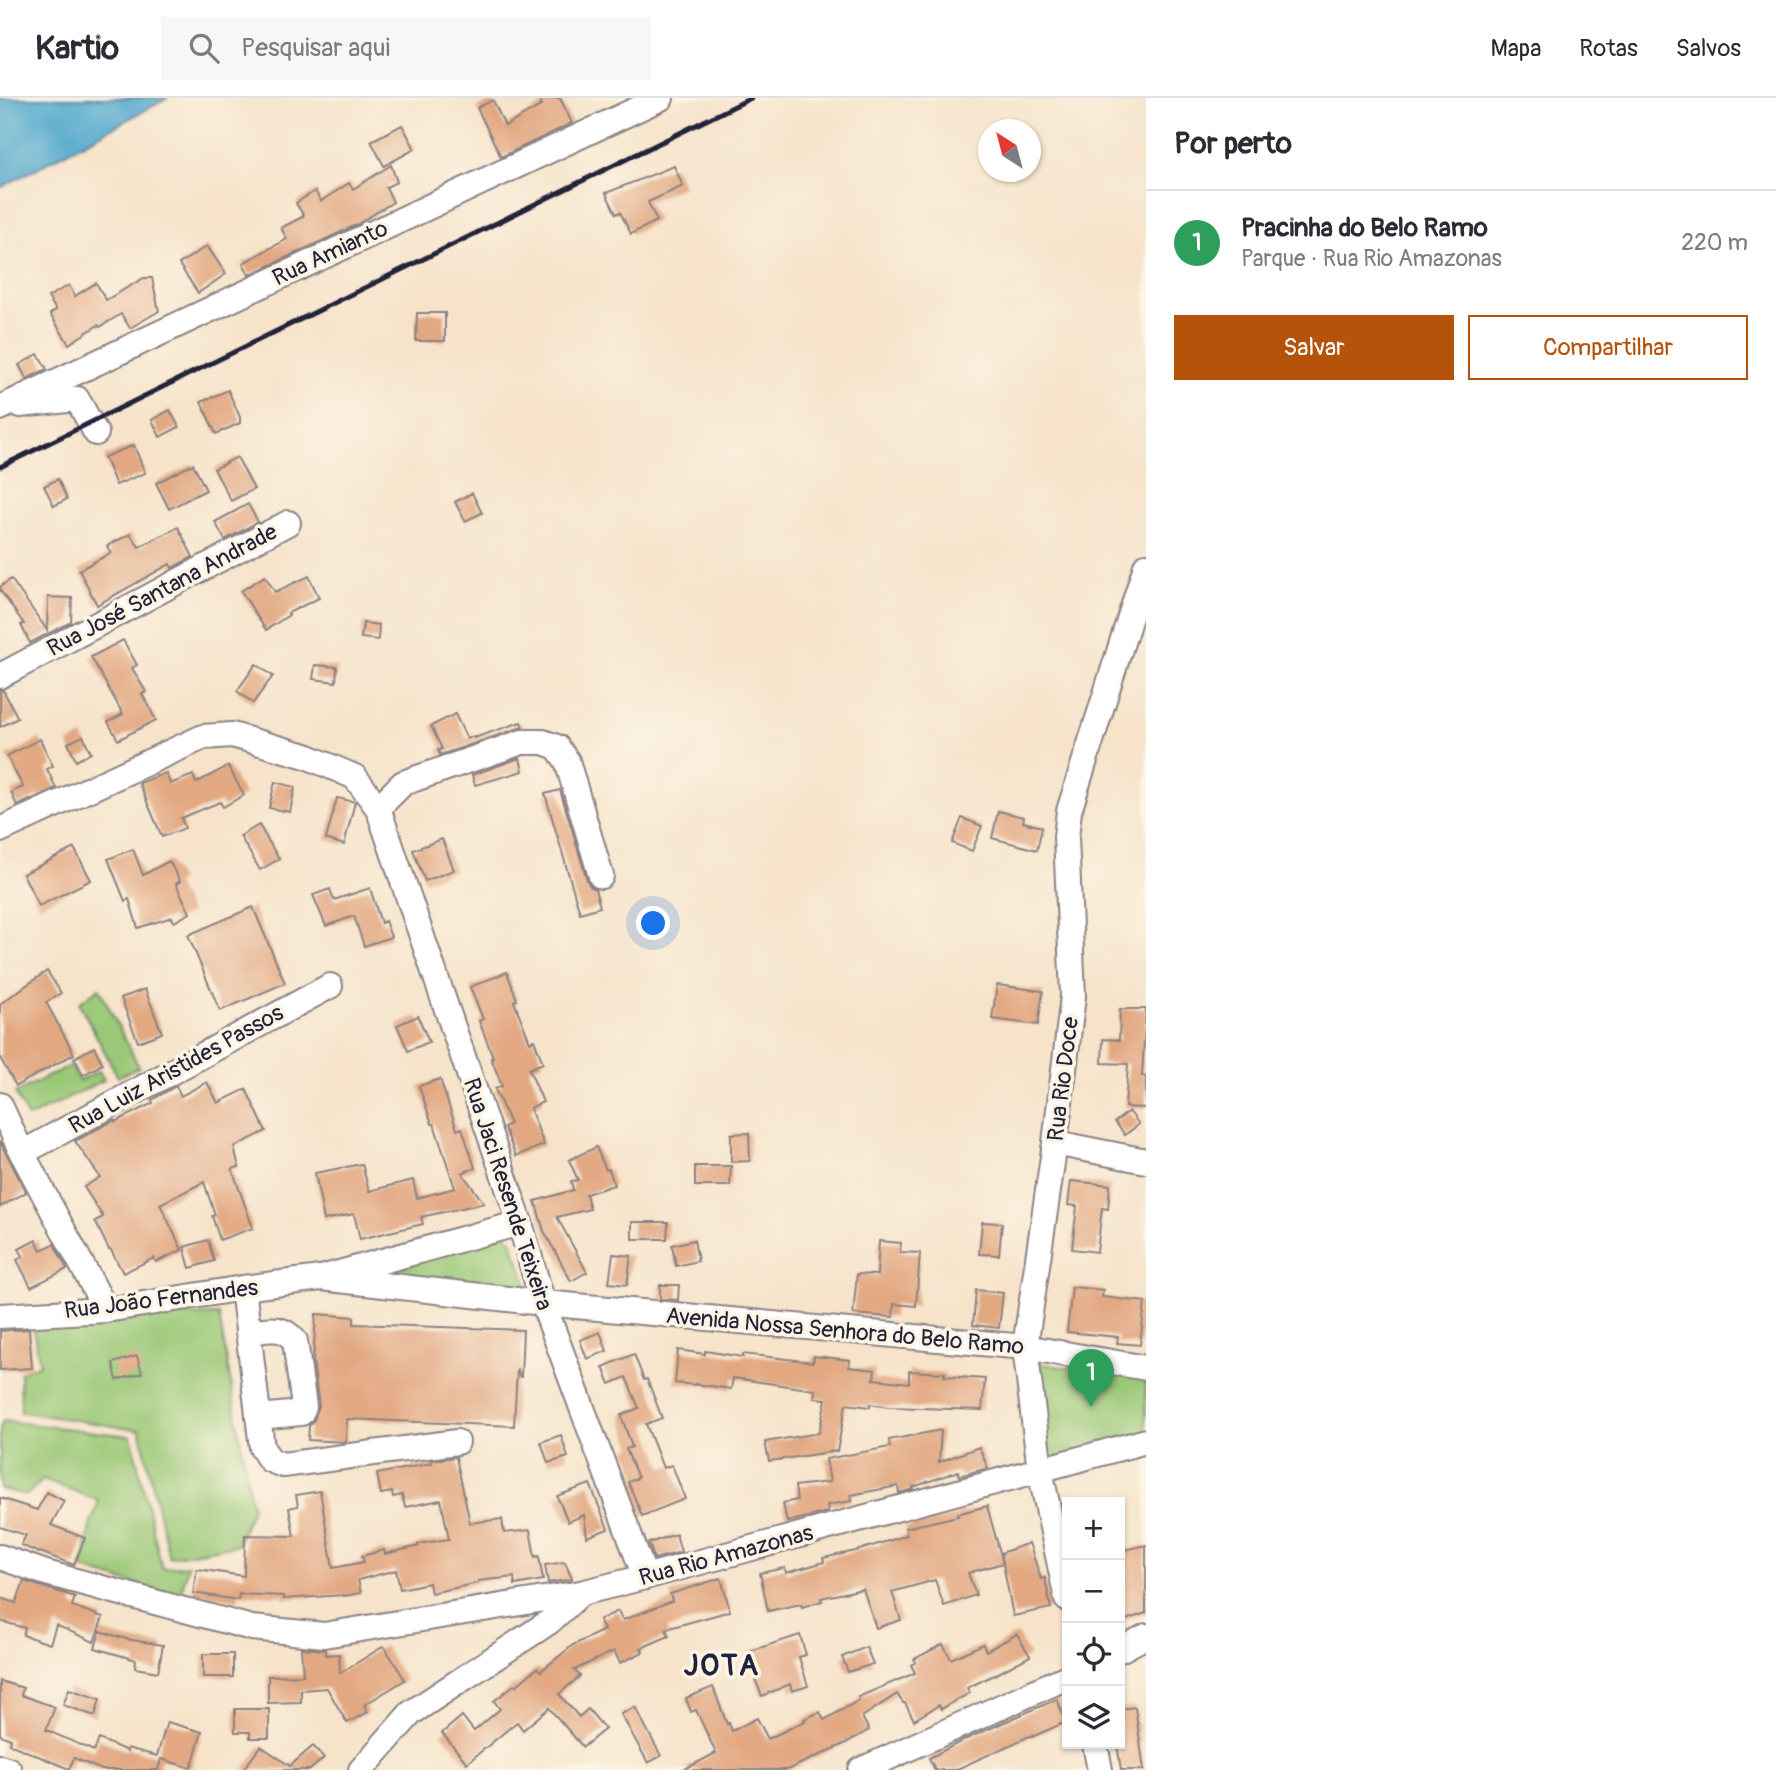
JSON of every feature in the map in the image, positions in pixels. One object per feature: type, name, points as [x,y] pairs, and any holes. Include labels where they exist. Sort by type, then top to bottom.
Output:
[{"type":"street","name":"Rua Amianto","points":[[1,407],[661,98]]},
{"type":"street","points":[[1,407],[78,399],[96,433]]},
{"type":"street","name":"Rua José Santana Andrade","points":[[0,676],[288,523]]},
{"type":"street","name":"Rua Rio Doce","points":[[1062,1575],[1040,1470],[1025,1347],[1073,996],[1066,837],[1069,811],[1146,566]]},
{"type":"street","name":"Rua Jaci Resende Teixeira","points":[[0,830],[203,737],[232,735],[306,756],[355,777],[378,808],[520,1223],[542,1303],[645,1577]]},
{"type":"street","points":[[378,808],[403,783],[522,742],[543,742],[557,747],[567,761],[601,876]]},
{"type":"street","name":"Rua Luiz Aristides Passos","points":[[22,1153],[330,986]]},
{"type":"street","points":[[0,1105],[22,1153],[106,1310]]},
{"type":"street","points":[[1055,1143],[1146,1161]]},
{"type":"street","name":"Rua João Fernandes","points":[[0,1317],[106,1310],[321,1278],[520,1223]]},
{"type":"street","name":"Rua João Fernandes","points":[[321,1278],[542,1303]]},
{"type":"street","points":[[243,1288],[262,1448],[270,1460],[283,1465],[457,1442]]},
{"type":"street","name":"Avenida Nossa Senhora do Belo Ramo","points":[[542,1303],[1025,1347],[1146,1368]]},
{"type":"street","points":[[248,1332],[276,1329],[288,1333],[295,1341],[304,1407],[301,1412],[258,1417]]},
{"type":"street","name":"Rua Rio Amazonas","points":[[361,1770],[411,1713],[549,1622],[581,1593],[1146,1441]]},
{"type":"street","points":[[0,1558],[46,1573],[253,1628],[324,1635],[581,1593]]},
{"type":"street","points":[[1125,1647],[1146,1636]]},
{"type":"street","points":[[861,1770],[1062,1679]]},
{"type":"street","points":[[1096,1749],[1100,1770]]},
{"type":"street","points":[[0,1767],[9,1770]]},
{"type":"green space","points":[[99,988],[139,1067],[118,1077],[79,1003]]},
{"type":"green space","points":[[71,1065],[79,1081],[99,1071],[104,1080],[28,1118],[15,1093]]},
{"type":"green space","points":[[506,1233],[527,1286],[523,1291],[374,1276]]},
{"type":"green space","points":[[219,1315],[252,1508],[237,1545],[169,1557],[140,1430],[21,1412],[20,1373],[40,1364],[31,1318]]},
{"type":"green space","points":[[1033,1363],[1146,1378],[1146,1436],[1042,1466]]},
{"type":"green space","points":[[3,1421],[131,1436],[162,1568],[188,1565],[180,1597],[82,1569],[90,1526],[99,1501],[43,1479],[27,1495],[0,1489],[0,1428]]},
{"type":"water","points":[[0,98],[168,98],[0,188]]},
{"type":"building","points":[[539,98],[560,98],[572,123],[501,157],[477,108],[493,100],[505,126],[542,105]]},
{"type":"building","points":[[402,125],[415,149],[384,166],[371,141]]},
{"type":"building","points":[[391,165],[397,182],[386,187],[393,202],[356,225],[249,275],[243,263],[287,239],[281,228],[304,216],[296,203],[315,191],[321,201],[349,183],[353,189]]},
{"type":"building","points":[[674,166],[683,186],[648,202],[657,221],[631,234],[620,212],[616,214],[606,193]]},
{"type":"building","points":[[207,246],[226,274],[198,293],[179,264]]},
{"type":"building","points":[[144,278],[152,278],[159,311],[130,328],[121,314],[69,344],[50,314],[56,310],[48,297],[69,285],[75,296],[96,283],[106,300]]},
{"type":"building","points":[[417,313],[445,313],[445,341],[416,341]]},
{"type":"building","points":[[38,354],[47,369],[27,379],[19,365]]},
{"type":"building","points":[[228,390],[240,423],[216,434],[201,402]]},
{"type":"building","points":[[170,410],[179,427],[160,437],[152,420]]},
{"type":"building","points":[[134,445],[145,473],[116,485],[104,457]]},
{"type":"building","points":[[237,457],[254,489],[231,501],[214,469]]},
{"type":"building","points":[[193,464],[206,490],[169,509],[156,483]]},
{"type":"building","points":[[58,479],[67,499],[54,506],[44,486]]},
{"type":"building","points":[[472,493],[482,513],[465,521],[455,502]]},
{"type":"building","points":[[248,504],[258,522],[225,540],[215,522]]},
{"type":"building","points":[[178,527],[193,557],[172,568],[170,564],[97,605],[79,570],[111,553],[107,546],[130,534],[139,547]]},
{"type":"building","points":[[265,576],[275,592],[309,576],[319,598],[288,613],[289,615],[266,630],[241,591]]},
{"type":"building","points":[[11,579],[47,630],[48,597],[72,598],[71,622],[30,643],[21,625],[24,624],[0,590],[0,587]]},
{"type":"building","points":[[363,623],[379,625],[378,640],[361,638]]},
{"type":"building","points":[[123,640],[137,665],[132,668],[146,692],[142,694],[156,720],[118,740],[108,722],[123,714],[91,657]]},
{"type":"building","points":[[256,664],[273,676],[253,703],[237,691]]},
{"type":"building","points":[[315,665],[337,667],[336,682],[313,679]]},
{"type":"building","points":[[3,690],[18,718],[0,727],[0,691]]},
{"type":"building","points":[[455,714],[467,739],[521,722],[523,727],[440,755],[438,750],[442,749],[431,726]]},
{"type":"building","points":[[83,736],[91,753],[76,761],[68,743]]},
{"type":"building","points":[[40,739],[53,766],[47,769],[56,788],[17,806],[11,792],[23,787],[7,756]]},
{"type":"building","points":[[520,758],[523,771],[475,785],[472,775]]},
{"type":"building","points":[[228,766],[244,795],[223,807],[220,802],[181,818],[185,828],[162,837],[139,783],[166,773],[170,784],[193,775],[196,783]]},
{"type":"building","points":[[275,782],[295,787],[290,812],[269,808]]},
{"type":"building","points":[[560,790],[587,880],[595,889],[600,907],[580,913],[545,794]]},
{"type":"building","points":[[337,798],[355,802],[344,845],[326,839]]},
{"type":"building","points":[[998,811],[1024,817],[1023,822],[1042,827],[1037,850],[992,838]]},
{"type":"building","points":[[962,818],[982,826],[972,851],[952,843]]},
{"type":"building","points":[[259,825],[279,859],[260,870],[240,836]]},
{"type":"building","points":[[442,839],[454,870],[425,881],[413,850]]},
{"type":"building","points":[[74,848],[91,880],[39,906],[23,874]]},
{"type":"building","points":[[133,849],[143,875],[169,861],[180,881],[176,884],[190,913],[174,922],[172,917],[138,928],[129,899],[125,901],[108,859]]},
{"type":"building","points":[[370,888],[381,923],[385,921],[391,937],[364,946],[354,916],[326,926],[313,895],[330,889],[334,900]]},
{"type":"building","points":[[253,907],[285,983],[220,1011],[188,935]]},
{"type":"building","points":[[47,971],[61,993],[46,1002],[74,1054],[16,1086],[0,1058],[0,1004]]},
{"type":"building","points":[[507,972],[517,1000],[514,1001],[530,1042],[534,1040],[543,1063],[529,1069],[543,1102],[530,1108],[544,1145],[516,1156],[504,1127],[510,1124],[495,1089],[502,1086],[479,1021],[483,1019],[470,987]]},
{"type":"building","points":[[997,985],[1043,991],[1038,1025],[992,1019]]},
{"type":"building","points":[[145,989],[162,1033],[138,1042],[121,998]]},
{"type":"building","points":[[1120,1009],[1146,1009],[1142,1076],[1146,1077],[1146,1108],[1125,1107],[1128,1064],[1102,1063],[1103,1039],[1119,1040]]},
{"type":"building","points":[[418,1016],[429,1042],[408,1051],[397,1025]]},
{"type":"building","points":[[94,1047],[103,1064],[83,1075],[74,1058]]},
{"type":"building","points":[[440,1079],[457,1130],[462,1128],[475,1168],[462,1173],[484,1203],[421,1217],[423,1224],[360,1239],[354,1214],[324,1220],[315,1173],[362,1164],[369,1191],[413,1180],[417,1198],[455,1188],[419,1086]]},
{"type":"building","points":[[207,1082],[218,1103],[246,1089],[266,1131],[234,1147],[239,1167],[232,1169],[253,1228],[220,1240],[204,1182],[160,1204],[182,1250],[156,1262],[154,1258],[123,1273],[95,1221],[103,1217],[84,1187],[100,1177],[75,1141],[153,1103],[152,1100],[176,1086],[181,1096]]},
{"type":"building","points":[[1129,1111],[1139,1124],[1125,1135],[1115,1122]]},
{"type":"building","points":[[749,1133],[750,1161],[731,1162],[731,1134]]},
{"type":"building","points":[[0,1141],[26,1192],[0,1207]]},
{"type":"building","points":[[596,1147],[606,1170],[609,1169],[614,1185],[586,1194],[590,1209],[557,1217],[587,1272],[571,1281],[544,1231],[535,1201],[573,1190],[571,1181],[578,1180],[569,1160]]},
{"type":"building","points":[[695,1166],[731,1166],[730,1186],[695,1186]]},
{"type":"building","points":[[1071,1181],[1110,1185],[1108,1209],[1102,1208],[1097,1252],[1072,1249],[1077,1206],[1068,1205]]},
{"type":"building","points":[[632,1222],[668,1222],[667,1239],[632,1239]]},
{"type":"building","points":[[982,1222],[1002,1223],[999,1255],[979,1254]]},
{"type":"building","points":[[36,1240],[41,1250],[54,1244],[67,1269],[31,1287],[17,1260],[23,1256],[19,1249]]},
{"type":"building","points":[[208,1240],[214,1261],[190,1268],[184,1247]]},
{"type":"building","points":[[694,1240],[698,1261],[676,1266],[672,1245]]},
{"type":"building","points":[[879,1241],[901,1243],[900,1252],[920,1253],[916,1306],[894,1304],[893,1317],[853,1314],[857,1274],[877,1275]]},
{"type":"building","points":[[613,1254],[631,1256],[627,1285],[609,1283]]},
{"type":"building","points":[[660,1285],[679,1285],[678,1300],[660,1299]]},
{"type":"building","points":[[1072,1287],[1103,1290],[1102,1297],[1145,1302],[1140,1345],[1117,1343],[1118,1337],[1067,1332]]},
{"type":"building","points":[[976,1290],[1003,1293],[999,1328],[973,1325]]},
{"type":"building","points":[[316,1314],[354,1317],[354,1324],[523,1330],[521,1377],[517,1368],[514,1426],[347,1419],[346,1442],[308,1440],[309,1426],[319,1406],[313,1362]]},
{"type":"building","points":[[29,1329],[32,1368],[0,1370],[0,1331]]},
{"type":"building","points":[[600,1332],[607,1351],[587,1359],[580,1340]]},
{"type":"building","points":[[678,1350],[813,1362],[814,1356],[850,1360],[849,1367],[875,1370],[874,1379],[909,1383],[909,1371],[985,1379],[982,1410],[846,1404],[837,1451],[769,1461],[765,1442],[819,1433],[826,1399],[814,1398],[815,1390],[733,1378],[731,1389],[675,1383]]},
{"type":"building","points":[[634,1354],[662,1418],[646,1424],[663,1468],[672,1465],[685,1499],[642,1516],[628,1482],[638,1478],[626,1449],[632,1447],[621,1415],[639,1408],[626,1377],[610,1384],[603,1367]]},
{"type":"building","points":[[137,1356],[142,1373],[117,1380],[113,1363]]},
{"type":"building","points":[[941,1430],[939,1462],[979,1447],[988,1468],[959,1476],[958,1471],[899,1493],[898,1486],[851,1495],[852,1501],[827,1505],[828,1512],[787,1522],[783,1503],[797,1500],[795,1486],[830,1482],[826,1459],[890,1447],[889,1440]]},
{"type":"building","points":[[561,1435],[568,1457],[548,1463],[541,1442]]},
{"type":"building","points":[[456,1457],[470,1523],[502,1519],[504,1533],[530,1530],[535,1557],[539,1556],[543,1580],[515,1585],[514,1577],[478,1581],[431,1593],[429,1583],[400,1589],[396,1570],[358,1580],[361,1593],[344,1596],[283,1599],[283,1596],[239,1594],[238,1600],[193,1593],[197,1569],[244,1576],[245,1535],[294,1536],[289,1508],[298,1506],[296,1495],[320,1491],[333,1568],[364,1562],[362,1556],[384,1550],[385,1554],[419,1546],[418,1544],[449,1539],[441,1500],[405,1507],[402,1495],[393,1497],[392,1492],[381,1494],[377,1474],[432,1463],[431,1460]]},
{"type":"building","points":[[590,1484],[608,1529],[587,1537],[584,1515],[568,1522],[557,1496]]},
{"type":"building","points":[[47,1492],[64,1501],[51,1525],[85,1538],[74,1565],[21,1545],[26,1535],[0,1527],[0,1498],[37,1510]]},
{"type":"building","points":[[987,1506],[1003,1563],[968,1573],[976,1595],[944,1606],[935,1580],[892,1592],[901,1620],[876,1628],[863,1589],[821,1598],[822,1601],[802,1607],[801,1604],[768,1611],[760,1573],[785,1568],[786,1573],[824,1562],[823,1558],[907,1535],[905,1528],[958,1516],[957,1514]]},
{"type":"building","points":[[676,1534],[681,1552],[654,1559],[649,1543]]},
{"type":"building","points":[[1029,1543],[1041,1579],[1045,1578],[1051,1608],[1013,1616],[1001,1553]]},
{"type":"building","points":[[1146,1545],[1146,1613],[1125,1620],[1125,1560],[1125,1550]]},
{"type":"building","points":[[565,1562],[572,1579],[548,1583],[545,1565]]},
{"type":"building","points":[[721,1578],[730,1611],[666,1629],[669,1636],[641,1648],[643,1652],[620,1663],[614,1651],[574,1670],[580,1676],[559,1694],[579,1717],[588,1709],[605,1729],[583,1747],[549,1708],[523,1730],[517,1722],[467,1763],[442,1733],[462,1716],[474,1731],[500,1709],[494,1701],[515,1684],[516,1686],[537,1668],[541,1671],[573,1645],[604,1630],[599,1620],[618,1611],[623,1620],[672,1601],[670,1594]]},
{"type":"building","points":[[24,1581],[75,1597],[72,1606],[103,1617],[94,1642],[56,1625],[50,1644],[23,1635],[25,1628],[0,1621],[0,1598],[16,1603]]},
{"type":"building","points":[[100,1631],[126,1639],[163,1645],[158,1672],[135,1668],[136,1660],[95,1648]]},
{"type":"building","points":[[1017,1634],[1030,1656],[967,1688],[970,1693],[941,1709],[939,1705],[914,1720],[897,1694],[862,1717],[869,1730],[787,1770],[683,1770],[716,1753],[696,1710],[691,1712],[686,1698],[713,1687],[732,1731],[757,1718],[768,1739],[820,1712],[824,1720],[859,1700],[858,1697],[915,1673],[911,1665],[916,1662],[914,1659],[943,1644],[951,1659],[983,1644],[986,1651]]},
{"type":"building","points":[[800,1635],[806,1655],[799,1657],[808,1686],[792,1691],[790,1684],[762,1696],[755,1679],[760,1677],[750,1651]]},
{"type":"building","points":[[384,1646],[405,1680],[364,1705],[368,1712],[347,1723],[327,1688],[301,1690],[301,1702],[268,1703],[268,1676],[303,1675],[301,1648],[326,1650],[326,1655],[339,1654],[340,1673]]},
{"type":"building","points":[[866,1647],[873,1664],[848,1672],[842,1657]]},
{"type":"building","points":[[203,1654],[233,1654],[233,1677],[203,1677]]},
{"type":"building","points":[[0,1681],[23,1688],[21,1695],[55,1707],[46,1730],[94,1751],[99,1739],[127,1751],[127,1748],[157,1756],[167,1722],[202,1732],[191,1768],[161,1759],[158,1770],[102,1770],[74,1758],[69,1769],[9,1744],[11,1739],[0,1735]]},
{"type":"building","points":[[69,1689],[100,1699],[95,1716],[63,1705]]},
{"type":"building","points":[[1057,1699],[1062,1712],[1062,1724],[955,1770],[935,1770],[929,1758]]},
{"type":"building","points":[[635,1707],[661,1756],[648,1763],[621,1714]]},
{"type":"building","points":[[1135,1707],[1144,1770],[1121,1770],[1118,1749],[1125,1749],[1125,1708]]},
{"type":"building","points":[[235,1709],[269,1709],[269,1738],[250,1738],[250,1732],[235,1732]]},
{"type":"building","points":[[261,1746],[290,1766],[313,1746],[324,1758],[310,1770],[243,1770]]},
{"type":"railway","points":[[0,467],[751,98]]},
{"type":"place","name":"Pracinha do Belo Ramo","points":[[1091,1407]]},
{"type":"district","name":"JOTA","points":[[722,1665]]}]
